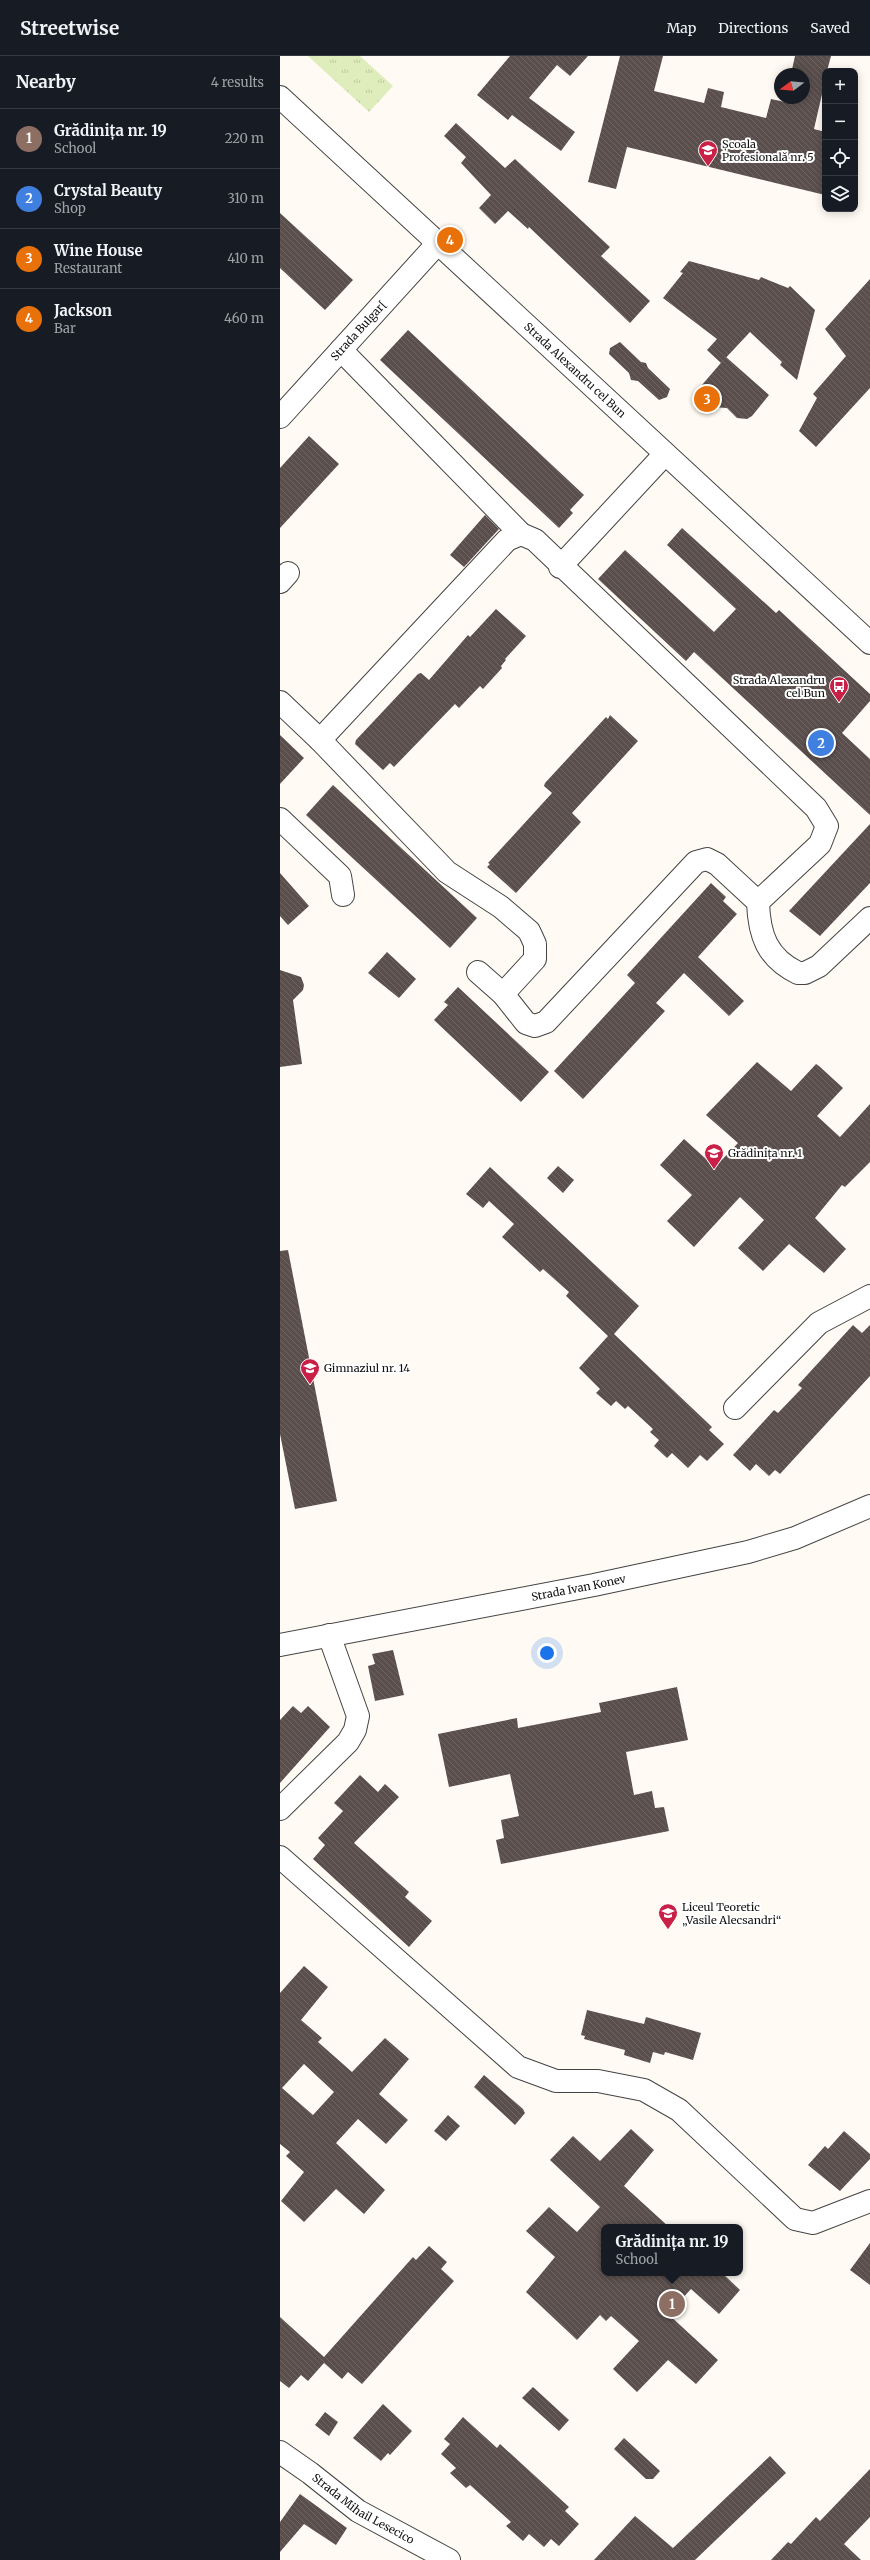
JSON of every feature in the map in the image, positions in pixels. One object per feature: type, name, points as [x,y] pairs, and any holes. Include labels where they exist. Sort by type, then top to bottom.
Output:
[{"type":"street","name":"Strada Alexandru cel Bun","points":[[280,97],[870,642]]},
{"type":"street","name":"Strada Bulgar[","points":[[280,417],[438,243]]},
{"type":"street","points":[[341,350],[521,534],[535,540],[560,567],[816,808],[827,826],[820,844],[758,902]]},
{"type":"street","points":[[560,567],[665,454]]},
{"type":"street","points":[[320,740],[507,540],[521,534]]},
{"type":"street","points":[[280,702],[320,740],[447,872],[501,907],[529,931],[536,944],[535,959],[502,994]]},
{"type":"street","points":[[280,819],[340,876],[343,895]]},
{"type":"street","points":[[478,972],[502,994],[526,1023],[535,1026],[546,1022],[696,862],[707,859],[716,864],[758,902],[760,931],[765,943],[776,957],[798,973],[805,973],[819,966],[870,918]]},
{"type":"street","points":[[735,1408],[819,1323],[870,1296]]},
{"type":"street","name":"Strada Ivan Konev","points":[[280,1645],[594,1585],[748,1552],[795,1538],[870,1506]]},
{"type":"street","points":[[280,1809],[348,1742],[355,1730],[358,1716],[341,1673],[329,1635]]},
{"type":"street","points":[[280,1857],[518,2068],[556,2081],[598,2081],[644,2090],[678,2110],[795,2219],[813,2223],[870,2201]]},
{"type":"street","name":"Strada Mihail Lesecico","points":[[280,2452],[358,2510],[448,2560]]},
{"type":"green space","points":[[308,56],[360,56],[393,86],[369,112]]},
{"type":"building","points":[[510,56],[588,56],[570,76],[557,65],[529,98],[575,132],[561,151],[512,115],[508,120],[477,95]]},
{"type":"building","points":[[620,56],[663,56],[654,91],[704,103],[708,88],[724,92],[721,107],[766,118],[771,99],[774,100],[774,104],[810,104],[810,68],[792,68],[795,56],[831,56],[828,68],[822,68],[822,94],[814,129],[822,131],[822,194],[627,147],[616,189],[588,182]]},
{"type":"building","points":[[456,123],[505,168],[515,159],[610,247],[601,256],[650,301],[630,323],[529,227],[528,229],[508,211],[495,224],[479,208],[491,195],[461,163],[466,157],[444,136]]},
{"type":"building","points":[[280,213],[353,280],[325,310],[280,268]]},
{"type":"building","points":[[689,261],[759,280],[761,277],[788,288],[790,286],[815,310],[797,380],[780,365],[782,362],[750,332],[721,363],[707,350],[717,339],[663,298],[683,273],[680,272]]},
{"type":"building","points":[[870,279],[870,388],[816,447],[799,431],[817,398],[813,394],[846,356],[825,329]]},
{"type":"building","points":[[408,330],[584,495],[570,510],[573,513],[559,528],[380,360]]},
{"type":"building","points":[[620,342],[641,362],[646,363],[648,368],[670,389],[667,397],[659,400],[638,381],[631,380],[629,373],[609,354],[610,348]]},
{"type":"building","points":[[726,357],[769,395],[752,416],[747,419],[737,418],[727,408],[711,407],[695,393]]},
{"type":"building","points":[[309,436],[339,464],[280,528],[280,468]]},
{"type":"building","points":[[485,515],[499,529],[464,567],[450,555]]},
{"type":"building","points":[[682,528],[776,613],[779,610],[870,694],[870,701],[842,733],[870,759],[870,815],[694,652],[686,661],[598,579],[625,550],[714,632],[736,609],[667,545]]},
{"type":"building","points":[[496,609],[526,636],[505,659],[506,660],[501,666],[502,668],[483,689],[480,686],[459,708],[455,704],[394,767],[390,763],[383,770],[355,744],[356,740],[418,674],[421,673],[429,680],[468,635],[470,637]]},
{"type":"building","points":[[610,715],[638,741],[572,813],[581,822],[516,893],[487,867],[490,864],[488,863],[552,793],[544,786],[545,783],[606,717],[608,719]]},
{"type":"building","points":[[280,735],[304,758],[280,784]]},
{"type":"building","points":[[333,785],[477,918],[450,948],[306,815]]},
{"type":"building","points":[[870,824],[870,883],[820,936],[789,911]]},
{"type":"building","points":[[280,873],[309,906],[288,925],[280,916]]},
{"type":"building","points":[[711,883],[726,897],[723,901],[737,914],[698,957],[744,1001],[729,1016],[684,973],[656,1003],[665,1011],[583,1099],[554,1071],[635,983],[627,975]]},
{"type":"building","points":[[387,952],[416,979],[399,998],[368,973]]},
{"type":"building","points":[[280,970],[301,977],[304,985],[303,990],[293,1000],[302,1064],[280,1067]]},
{"type":"building","points":[[458,987],[549,1072],[521,1102],[434,1020],[448,1005],[444,1002]]},
{"type":"building","points":[[757,1062],[791,1091],[816,1064],[819,1066],[843,1088],[817,1116],[840,1137],[870,1104],[870,1162],[845,1187],[842,1185],[815,1218],[846,1249],[824,1273],[789,1244],[763,1271],[738,1248],[764,1220],[740,1197],[694,1247],[667,1221],[692,1195],[660,1165],[684,1139],[715,1167],[738,1143],[706,1115]]},
{"type":"building","points":[[558,1166],[574,1180],[563,1193],[547,1178]]},
{"type":"building","points":[[490,1167],[639,1306],[614,1334],[712,1427],[709,1430],[724,1444],[707,1461],[700,1455],[688,1468],[672,1453],[667,1458],[654,1446],[659,1440],[650,1432],[653,1429],[628,1406],[625,1409],[616,1401],[611,1406],[596,1393],[600,1389],[579,1368],[608,1336],[566,1296],[569,1292],[543,1269],[540,1272],[502,1237],[514,1224],[489,1201],[483,1208],[466,1194]]},
{"type":"building","points":[[288,1250],[337,1501],[295,1509],[280,1434],[280,1251]]},
{"type":"building","points":[[853,1325],[862,1333],[870,1325],[870,1376],[780,1474],[775,1470],[769,1476],[756,1464],[750,1471],[733,1455],[774,1410],[778,1413],[802,1388],[798,1385]]},
{"type":"building","points":[[393,1650],[404,1695],[375,1701],[368,1666],[375,1664],[372,1654]]},
{"type":"building","points":[[677,1687],[688,1740],[626,1752],[634,1795],[652,1791],[655,1808],[664,1807],[669,1831],[501,1864],[496,1840],[504,1838],[501,1820],[519,1816],[510,1774],[449,1787],[438,1734],[517,1718],[518,1728],[601,1712],[599,1703]]},
{"type":"building","points":[[293,1706],[301,1713],[308,1706],[330,1727],[280,1783],[280,1720]]},
{"type":"building","points":[[360,1775],[378,1792],[385,1784],[399,1797],[354,1843],[409,1892],[405,1897],[432,1921],[409,1947],[313,1859],[325,1845],[318,1838],[343,1811],[334,1803]]},
{"type":"building","points":[[304,1966],[328,1987],[301,2020],[322,2038],[318,2042],[352,2072],[385,2038],[409,2059],[379,2094],[408,2120],[386,2144],[358,2119],[336,2143],[385,2190],[364,2214],[336,2189],[304,2222],[281,2201],[304,2172],[286,2156],[290,2152],[280,2144],[280,1993]],"holes":[[[304,2064],[334,2092],[313,2115],[282,2088]]]},
{"type":"building","points":[[587,2010],[644,2024],[646,2017],[701,2033],[693,2060],[665,2052],[664,2055],[653,2052],[650,2063],[624,2055],[625,2050],[584,2039],[585,2036],[581,2035]]},
{"type":"building","points":[[484,2075],[523,2109],[525,2113],[515,2125],[474,2087]]},
{"type":"building","points":[[448,2115],[460,2126],[446,2141],[434,2131]]},
{"type":"building","points":[[631,2129],[654,2150],[624,2186],[666,2224],[601,2224],[601,2276],[725,2276],[740,2290],[719,2314],[691,2289],[668,2314],[718,2360],[696,2384],[668,2360],[637,2392],[613,2369],[639,2341],[611,2316],[606,2321],[600,2315],[577,2340],[526,2292],[555,2257],[526,2231],[549,2207],[577,2232],[600,2207],[550,2160],[573,2136],[600,2161]]},
{"type":"building","points":[[844,2131],[870,2154],[870,2159],[840,2191],[808,2165],[825,2146],[828,2149]]},
{"type":"building","points":[[870,2243],[870,2285],[850,2270]]},
{"type":"building","points":[[429,2246],[447,2262],[441,2269],[454,2281],[362,2384],[348,2372],[342,2379],[324,2363],[308,2381],[301,2375],[289,2388],[280,2381],[280,2317],[324,2357],[413,2257],[416,2260]]},
{"type":"building","points":[[533,2387],[569,2420],[559,2431],[522,2398]]},
{"type":"building","points":[[383,2404],[412,2431],[390,2455],[388,2453],[381,2461],[353,2438]]},
{"type":"building","points":[[325,2412],[338,2422],[329,2436],[315,2425]]},
{"type":"building","points":[[463,2417],[497,2448],[500,2444],[569,2507],[565,2511],[579,2524],[559,2546],[551,2539],[544,2547],[529,2534],[523,2541],[506,2526],[511,2522],[470,2485],[466,2488],[450,2473],[456,2468],[441,2454],[450,2444],[444,2439]]},
{"type":"building","points":[[624,2438],[660,2471],[653,2479],[646,2479],[614,2449]]},
{"type":"building","points":[[770,2456],[786,2473],[695,2560],[594,2560],[635,2516],[673,2548]]},
{"type":"building","points":[[870,2469],[870,2517],[844,2544],[861,2560],[771,2560],[788,2542],[791,2544],[816,2517],[820,2521]]},
{"type":"building","points":[[300,2494],[347,2528],[336,2545],[304,2524],[280,2552],[280,2522]]},
{"type":"place","name":"Școala Profesională nr. 5","points":[[708,167]]},
{"type":"place","name":"Jackson","points":[[450,240]]},
{"type":"place","name":"Wine House","points":[[707,399]]},
{"type":"place","name":"Strada Alexandru cel Bun","points":[[839,703]]},
{"type":"place","name":"Crystal Beauty","points":[[821,743]]},
{"type":"place","name":"Grădinița nr. 1","points":[[714,1170]]},
{"type":"place","name":"Gimnaziul nr. 14","points":[[310,1385]]},
{"type":"place","name":"Liceul Teoretic „Vasile Alecsandri“","points":[[668,1930]]},
{"type":"place","name":"Grădinița nr. 19","points":[[672,2304]]}]
